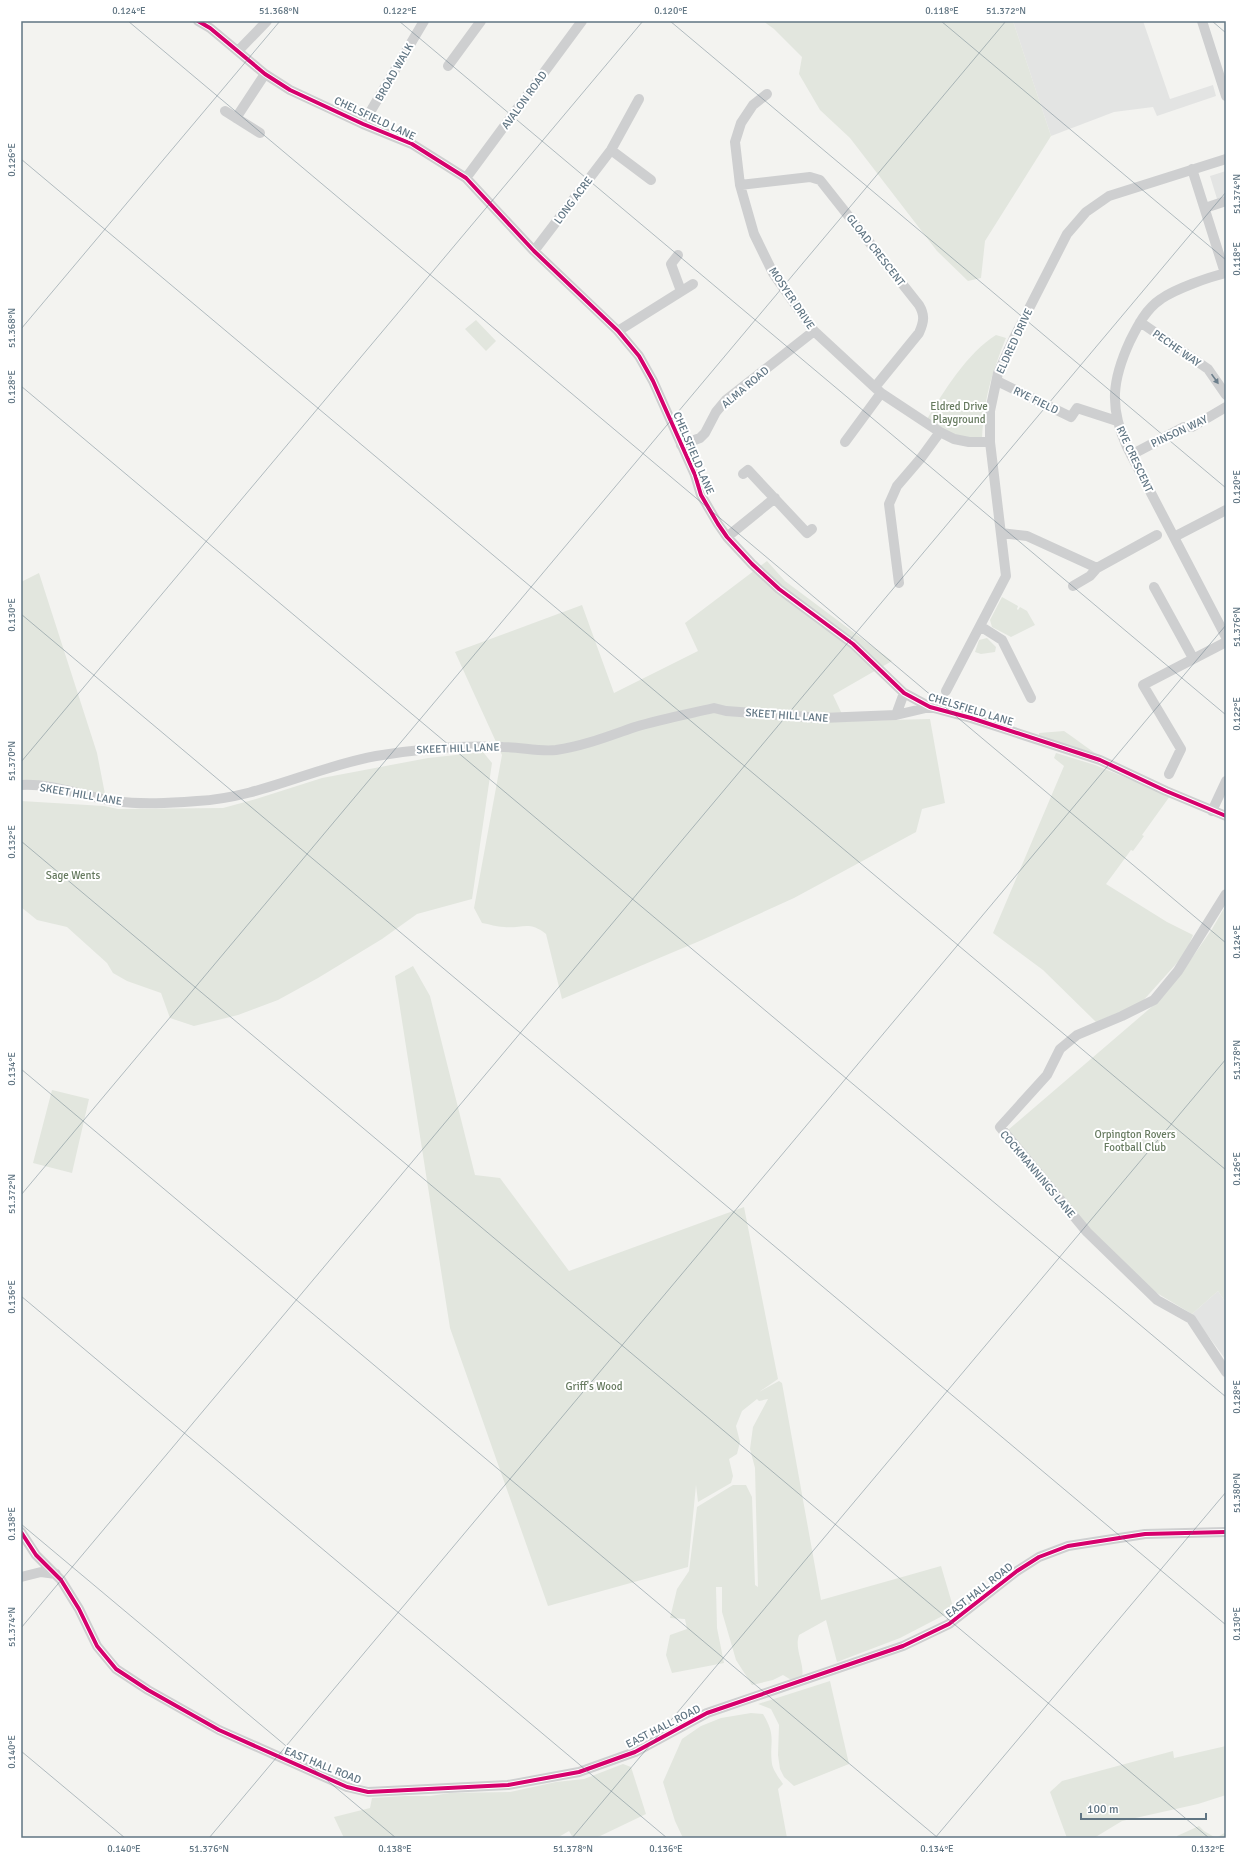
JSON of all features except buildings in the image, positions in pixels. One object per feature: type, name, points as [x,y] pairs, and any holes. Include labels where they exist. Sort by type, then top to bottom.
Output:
[{"type":"street","name":"CHELSFIELD LANE","points":[[198,21],[210,28],[265,74],[290,90],[363,124],[412,144],[466,178],[534,251],[618,331],[639,356],[653,381],[695,475],[701,495],[728,538],[752,564],[779,589],[853,644],[904,693],[930,707],[979,720],[1099,760],[1226,816]]},
{"type":"street","points":[[238,51],[267,21]]},
{"type":"street","name":"BROAD WALK","points":[[363,124],[424,21]]},
{"type":"street","points":[[448,66],[481,21]]},
{"type":"street","name":"AVALON ROAD","points":[[466,178],[582,21]]},
{"type":"street","points":[[1202,21],[1226,96]]},
{"type":"street","points":[[236,118],[265,74]]},
{"type":"street","name":"MOSYER DRIVE","points":[[767,94],[753,105],[741,123],[735,142],[740,185],[754,234],[773,273],[814,331],[878,390],[940,432],[954,439],[969,442],[990,442]]},
{"type":"street","name":"LONG ACRE","points":[[534,251],[611,150],[639,99]]},
{"type":"street","points":[[225,111],[260,133]]},
{"type":"street","points":[[611,150],[651,180]]},
{"type":"street","name":"ELDRED DRIVE","points":[[946,691],[1006,576],[990,442],[990,411],[997,381],[1014,338],[1067,234],[1086,212],[1109,196],[1226,159]]},
{"type":"street","points":[[1192,169],[1226,273]]},
{"type":"street","name":"GLOAD CRESCENT","points":[[740,185],[810,177],[820,180],[919,305],[924,313],[924,324],[878,390]]},
{"type":"street","points":[[1205,208],[1226,201]]},
{"type":"street","points":[[678,255],[671,264],[681,291]]},
{"type":"street","name":"RYE CRESCENT","points":[[1226,273],[1169,294],[1152,306],[1140,322],[1122,361],[1116,379],[1114,398],[1117,421],[1131,454],[1174,537],[1223,625],[1226,637]]},
{"type":"street","points":[[618,331],[693,284]]},
{"type":"street","name":"PECHE WAY","points":[[1140,322],[1208,369],[1226,395]]},
{"type":"street","name":"ALMA ROAD","points":[[681,445],[700,438],[705,433],[716,412],[726,400],[814,331]]},
{"type":"street","name":"RYE FIELD","points":[[997,381],[1071,417],[1077,408],[1117,421]]},
{"type":"street","points":[[846,442],[878,390]]},
{"type":"street","name":"PINSON WAY","points":[[1131,454],[1184,427],[1192,427],[1226,407]]},
{"type":"street","points":[[899,583],[889,504],[897,486],[921,458],[940,432]]},
{"type":"street","points":[[743,474],[748,470],[807,533],[812,529]]},
{"type":"street","points":[[728,538],[775,498]]},
{"type":"street","points":[[1174,537],[1226,510]]},
{"type":"street","points":[[1001,533],[1027,536],[1097,568]]},
{"type":"street","points":[[1073,586],[1090,576],[1097,568],[1157,535]]},
{"type":"street","points":[[1154,587],[1194,658]]},
{"type":"street","points":[[980,626],[1002,640],[1031,698]]},
{"type":"street","points":[[1169,774],[1181,749],[1144,685],[1226,642]]},
{"type":"street","points":[[896,715],[904,693]]},
{"type":"street","name":"SKEET HILL LANE","points":[[21,785],[62,788],[116,801],[160,803],[199,801],[239,795],[361,759],[412,750],[461,746],[504,747],[541,751],[555,750],[583,744],[635,727],[714,708],[822,718],[896,715],[930,707]]},
{"type":"street","points":[[1212,811],[1226,781]]},
{"type":"street","name":"COCKMANNINGS LANE","points":[[1226,894],[1178,971],[1154,1000],[1122,1016],[1077,1035],[1060,1049],[1047,1075],[1000,1127],[1087,1232],[1157,1300],[1190,1319],[1226,1372]]},
{"type":"street","name":"EAST HALL ROAD","points":[[21,1532],[36,1555],[56,1574],[78,1609],[97,1646],[116,1669],[148,1690],[219,1730],[347,1787],[368,1792],[508,1785],[579,1772],[635,1752],[708,1713],[903,1646],[950,1624],[1017,1571],[1039,1557],[1068,1546],[1146,1534],[1226,1532]]},
{"type":"street","points":[[36,1555],[36,1573]]},
{"type":"street","points":[[21,1577],[47,1572],[56,1574]]},
{"type":"shaded area","points":[[1013,21],[1143,21],[1170,99],[1213,85],[1216,96],[1157,116],[1153,107],[1114,112],[1051,136]]},
{"type":"shaded area","points":[[1226,171],[1226,199],[1218,202],[1210,176]]},
{"type":"shaded area","points":[[1218,1291],[1226,1303],[1226,1360],[1192,1314]]},
{"type":"green space","points":[[763,21],[1013,21],[1051,136],[985,241],[981,278],[968,281],[937,251],[850,138],[820,110],[799,74],[802,57],[774,29]]},
{"type":"green space","points":[[476,320],[496,341],[486,351],[465,329]]},
{"type":"green space","name":"Eldred Drive Playground","points":[[996,335],[1006,338],[989,387],[984,412],[982,439],[952,435],[926,421],[948,386],[966,362],[986,342]]},
{"type":"green space","points":[[767,561],[785,581],[892,661],[833,695],[842,714],[848,721],[930,719],[945,803],[922,809],[916,832],[794,898],[702,940],[562,999],[546,934],[535,927],[530,926],[501,927],[482,923],[474,908],[502,755],[455,652],[582,605],[614,693],[698,651],[685,623]]},
{"type":"green space","points":[[39,573],[97,753],[105,794],[21,786],[21,582]]},
{"type":"green space","points":[[1002,597],[1018,606],[1018,610],[1020,607],[1027,611],[1035,625],[1011,637],[992,627],[990,620]]},
{"type":"green space","points":[[987,638],[996,647],[995,652],[981,654],[975,652],[979,640]]},
{"type":"green space","points":[[1064,731],[1095,753],[1039,737],[1039,733]]},
{"type":"green space","name":"Sage Wents","points":[[483,752],[492,763],[472,899],[417,914],[382,939],[318,978],[278,1000],[238,1015],[194,1026],[170,1018],[161,993],[127,981],[113,973],[107,963],[67,927],[37,920],[21,907],[21,801],[104,806],[118,809],[223,808],[322,778],[428,758]]},
{"type":"green space","points":[[1056,753],[1095,765],[1170,796],[1142,835],[1144,836],[1133,851],[1131,850],[1106,884],[1167,922],[1193,935],[1185,954],[1141,1003],[1096,1022],[1043,970],[993,933],[1064,766],[1054,758]]},
{"type":"green space","name":"Orpington Rovers Football Club","points":[[1226,905],[1226,1303],[1218,1291],[1192,1314],[1145,1286],[1093,1233],[1008,1130],[1155,1004],[1189,962],[1212,929]]},
{"type":"green space","name":"Griff's Wood","points":[[413,966],[430,996],[475,1175],[500,1178],[569,1271],[744,1207],[778,1379],[759,1392],[779,1381],[782,1383],[821,1600],[941,1566],[954,1610],[900,1638],[837,1662],[826,1620],[799,1635],[798,1646],[803,1672],[802,1678],[793,1681],[783,1675],[773,1680],[752,1685],[736,1660],[722,1612],[722,1587],[716,1587],[717,1628],[724,1663],[672,1673],[666,1655],[670,1635],[687,1629],[685,1619],[670,1618],[677,1589],[689,1571],[697,1507],[733,1485],[746,1485],[752,1497],[755,1585],[758,1587],[755,1468],[750,1449],[753,1427],[768,1399],[759,1401],[757,1399],[742,1411],[736,1426],[740,1442],[737,1454],[729,1459],[733,1476],[731,1483],[698,1502],[696,1485],[688,1567],[548,1606],[450,1328],[395,976]]},
{"type":"green space","points":[[52,1090],[89,1099],[72,1173],[33,1163]]},
{"type":"green space","points":[[830,1681],[849,1764],[794,1786],[784,1777],[780,1769],[778,1755],[779,1725],[771,1709],[758,1704]]},
{"type":"green space","points":[[751,1713],[763,1714],[770,1728],[772,1739],[772,1764],[783,1784],[778,1789],[787,1838],[683,1838],[675,1821],[663,1782],[682,1739],[701,1726],[721,1718]]},
{"type":"green space","points":[[1226,1746],[1226,1795],[1198,1804],[1122,1821],[1094,1838],[1067,1838],[1050,1792],[1062,1781],[1173,1751],[1174,1758]]},
{"type":"green space","points":[[623,1764],[631,1767],[646,1814],[596,1838],[573,1838],[569,1831],[557,1838],[344,1838],[334,1817],[370,1808],[372,1798],[430,1796],[450,1793],[510,1792],[556,1782],[584,1779]]},
{"type":"green space","points":[[1199,1826],[1204,1831],[1216,1838],[1177,1838],[1177,1836]]},
{"type":"green space","points":[[1226,1832],[1226,1838],[1216,1838]]},
{"type":"cycle path","points":[[198,21],[210,28],[265,74],[290,90],[363,124],[412,144],[466,178],[534,251],[618,331],[639,356],[653,381],[695,475],[701,495],[727,537],[752,564],[779,589],[853,644],[904,693],[930,707],[971,718],[1100,760],[1166,791],[1226,816]]},
{"type":"cycle path","points":[[21,1532],[36,1555],[61,1580],[79,1609],[97,1646],[116,1669],[148,1690],[219,1730],[347,1787],[368,1792],[508,1785],[579,1772],[635,1752],[707,1713],[903,1646],[949,1624],[1017,1571],[1039,1557],[1068,1546],[1145,1534],[1226,1532]]}]
